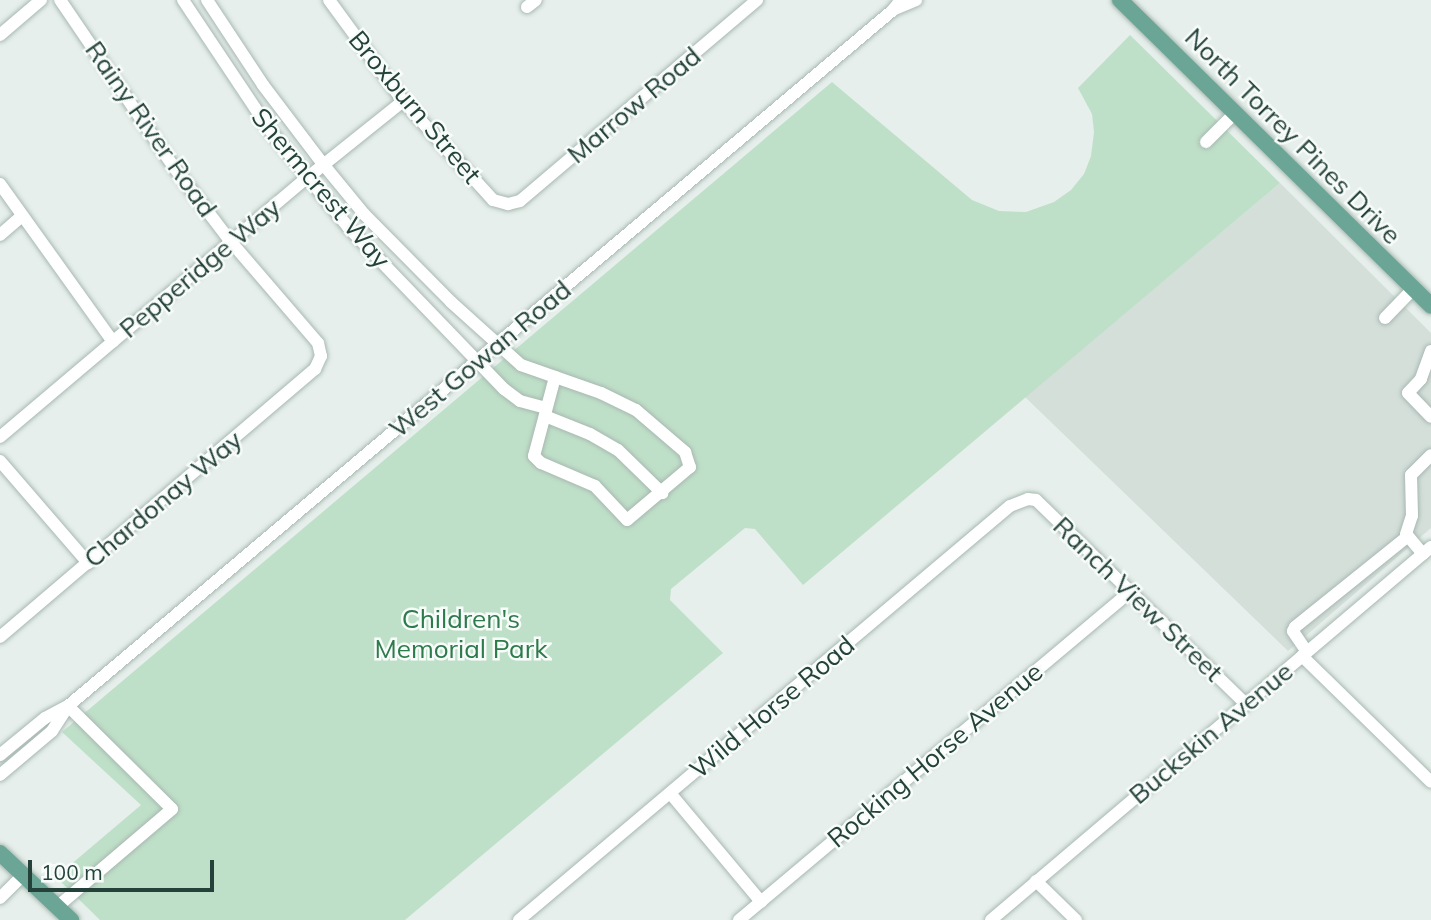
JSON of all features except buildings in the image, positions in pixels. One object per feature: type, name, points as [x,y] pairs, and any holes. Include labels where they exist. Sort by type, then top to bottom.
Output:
[{"type":"main road","name":"North Torrey Pines Drive","points":[[1120,0],[1431,306]]},
{"type":"main road","points":[[0,853],[71,920]]},
{"type":"street","points":[[0,35],[41,0]]},
{"type":"street","name":"Rainy River Road","points":[[60,0],[173,166],[231,242],[318,343],[321,356]]},
{"type":"street","name":"Shermcrest Way","points":[[183,0],[241,89],[307,178],[348,227],[513,397],[618,450],[662,493],[690,467],[685,452],[636,410],[601,393],[521,365],[414,266],[323,164],[264,85],[208,0]]},
{"type":"street","name":"Broxburn Street","points":[[329,0],[403,101],[493,200],[508,204]]},
{"type":"street","name":"Marrow Road","points":[[508,204],[520,201],[757,0]]},
{"type":"street","name":"West Gowan Road","points":[[0,755],[44,718],[68,706],[498,345],[892,11],[901,0]]},
{"type":"street","name":"West Gowan Road","points":[[892,11],[916,0]]},
{"type":"street","name":"Pepperidge Way","points":[[0,437],[323,164],[403,101]]},
{"type":"street","points":[[1206,142],[1235,113]]},
{"type":"street","points":[[0,184],[21,217],[113,342]]},
{"type":"street","points":[[0,235],[21,217]]},
{"type":"street","points":[[1385,318],[1413,289]]},
{"type":"street","points":[[1431,351],[1421,379],[1408,393],[1431,416]]},
{"type":"street","name":"Chardonay Way","points":[[0,637],[315,369],[321,356]]},
{"type":"street","points":[[555,377],[534,456],[541,463],[595,486],[627,520],[662,493]]},
{"type":"street","points":[[1431,455],[1411,475],[1412,516],[1408,536],[1293,631],[1305,654],[1431,782]]},
{"type":"street","points":[[0,461],[88,563]]},
{"type":"street","name":"Ranch View Street","points":[[1028,499],[1036,500],[1245,702]]},
{"type":"street","name":"Wild Horse Road","points":[[519,920],[1010,506],[1028,499]]},
{"type":"street","points":[[1408,536],[1427,551]]},
{"type":"street","name":"Buckskin Avenue","points":[[991,920],[1245,702],[1427,551]]},
{"type":"street","name":"Rocking Horse Avenue","points":[[739,920],[1131,591]]},
{"type":"street","points":[[57,907],[172,809],[68,706]]},
{"type":"street","name":"West Gowan Road","points":[[0,775],[52,731],[68,706]]},
{"type":"street","points":[[670,793],[761,902]]},
{"type":"street","points":[[0,898],[23,875]]},
{"type":"street","points":[[1036,881],[1076,920]]},
{"type":"shaded area","points":[[1280,183],[1431,333],[1431,528],[1288,651],[1025,397]]},
{"type":"green space","name":"Children's Memorial Park","points":[[1130,35],[1280,183],[803,585],[755,529],[745,528],[671,589],[670,600],[723,653],[405,920],[100,920],[56,877],[141,805],[62,732],[832,82],[972,200],[999,211],[1026,212],[1054,202],[1071,190],[1084,174],[1091,156],[1094,132],[1092,114],[1078,88]]}]
